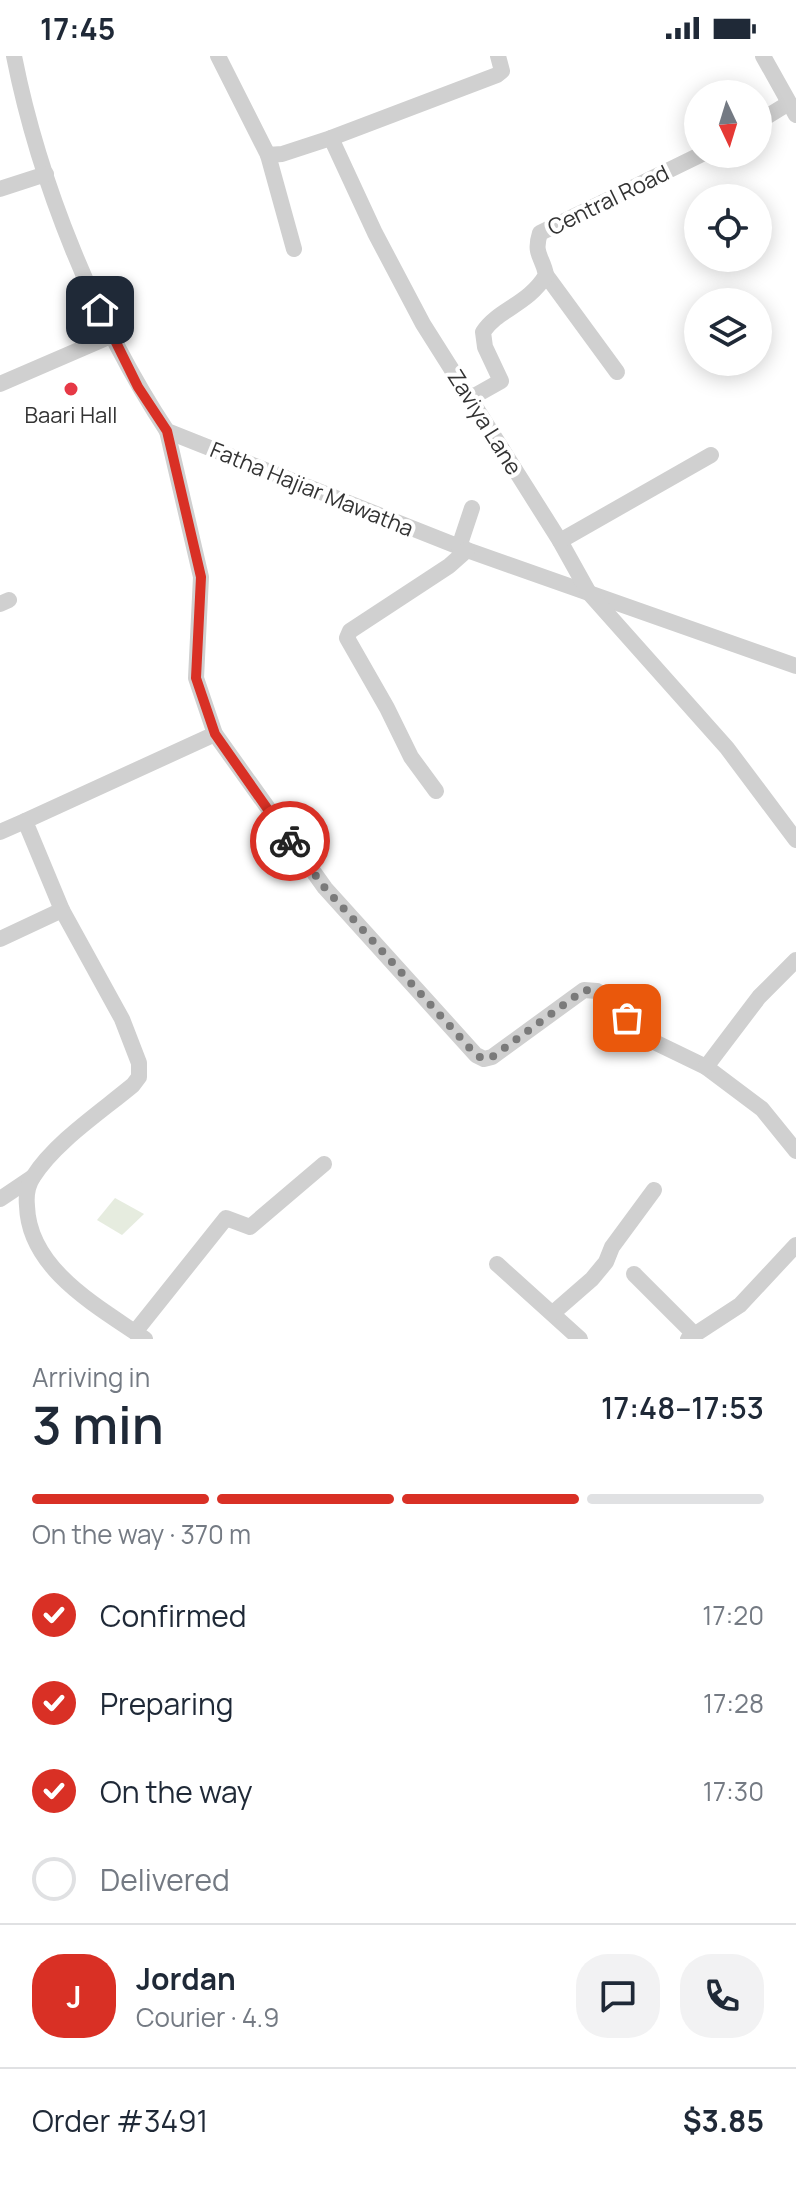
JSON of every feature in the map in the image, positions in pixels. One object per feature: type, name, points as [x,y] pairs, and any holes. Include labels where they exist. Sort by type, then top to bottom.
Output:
[{"type":"street","points":[[14,56],[23,102],[46,174],[111,336],[138,387],[167,431],[201,577],[196,678],[215,734],[325,888],[476,1055],[484,1059],[492,1057],[584,990],[597,991],[610,999],[644,1037],[706,1067],[762,1109],[796,1151]]},
{"type":"street","points":[[218,56],[268,155],[294,249]]},
{"type":"street","points":[[268,155],[282,154],[331,138],[497,75],[502,71],[498,56]]},
{"type":"street","points":[[763,56],[792,109],[772,117]]},
{"type":"street","name":"Zaviya Lane","points":[[331,138],[409,298],[589,593],[727,748],[796,840]]},
{"type":"street","name":"Central Road","points":[[546,275],[536,245],[540,233],[684,163]]},
{"type":"street","points":[[0,189],[46,174]]},
{"type":"street","points":[[469,399],[501,381],[485,347],[483,332],[490,321],[532,294],[546,275],[617,372]]},
{"type":"street","points":[[0,384],[111,336]]},
{"type":"street","name":"Fatha Hajiar Mawatha","points":[[167,431],[463,549],[796,666]]},
{"type":"street","points":[[560,541],[711,455]]},
{"type":"street","points":[[436,791],[411,757],[356,656],[348,634],[449,566],[463,549],[472,508]]},
{"type":"street","points":[[0,832],[215,734]]},
{"type":"street","points":[[0,1199],[33,1177],[58,1148],[139,1077],[139,1063],[122,1019],[62,910],[25,821]]},
{"type":"street","points":[[0,939],[62,910]]},
{"type":"street","points":[[706,1067],[759,997],[796,960]]},
{"type":"street","points":[[33,1177],[26,1194],[27,1221],[37,1248],[68,1284],[142,1337],[226,1218],[250,1227],[324,1164]]},
{"type":"street","points":[[553,1313],[592,1279],[606,1262],[612,1247],[654,1190]]},
{"type":"street","points":[[634,1274],[691,1336],[740,1305],[796,1245]]},
{"type":"street","points":[[497,1264],[580,1339]]},
{"type":"shaded area","points":[[115,1198],[144,1214],[122,1235],[97,1220]]},
{"type":"way so far","points":[[290,841],[325,888],[476,1055],[484,1059],[492,1057],[584,990],[597,991],[610,999],[627,1018]]},
{"type":"place","name":"Baari Hall","points":[[71,389]]},
{"type":"route","points":[[100,310],[138,387],[167,431],[201,577],[196,678],[215,734],[290,841]]}]
